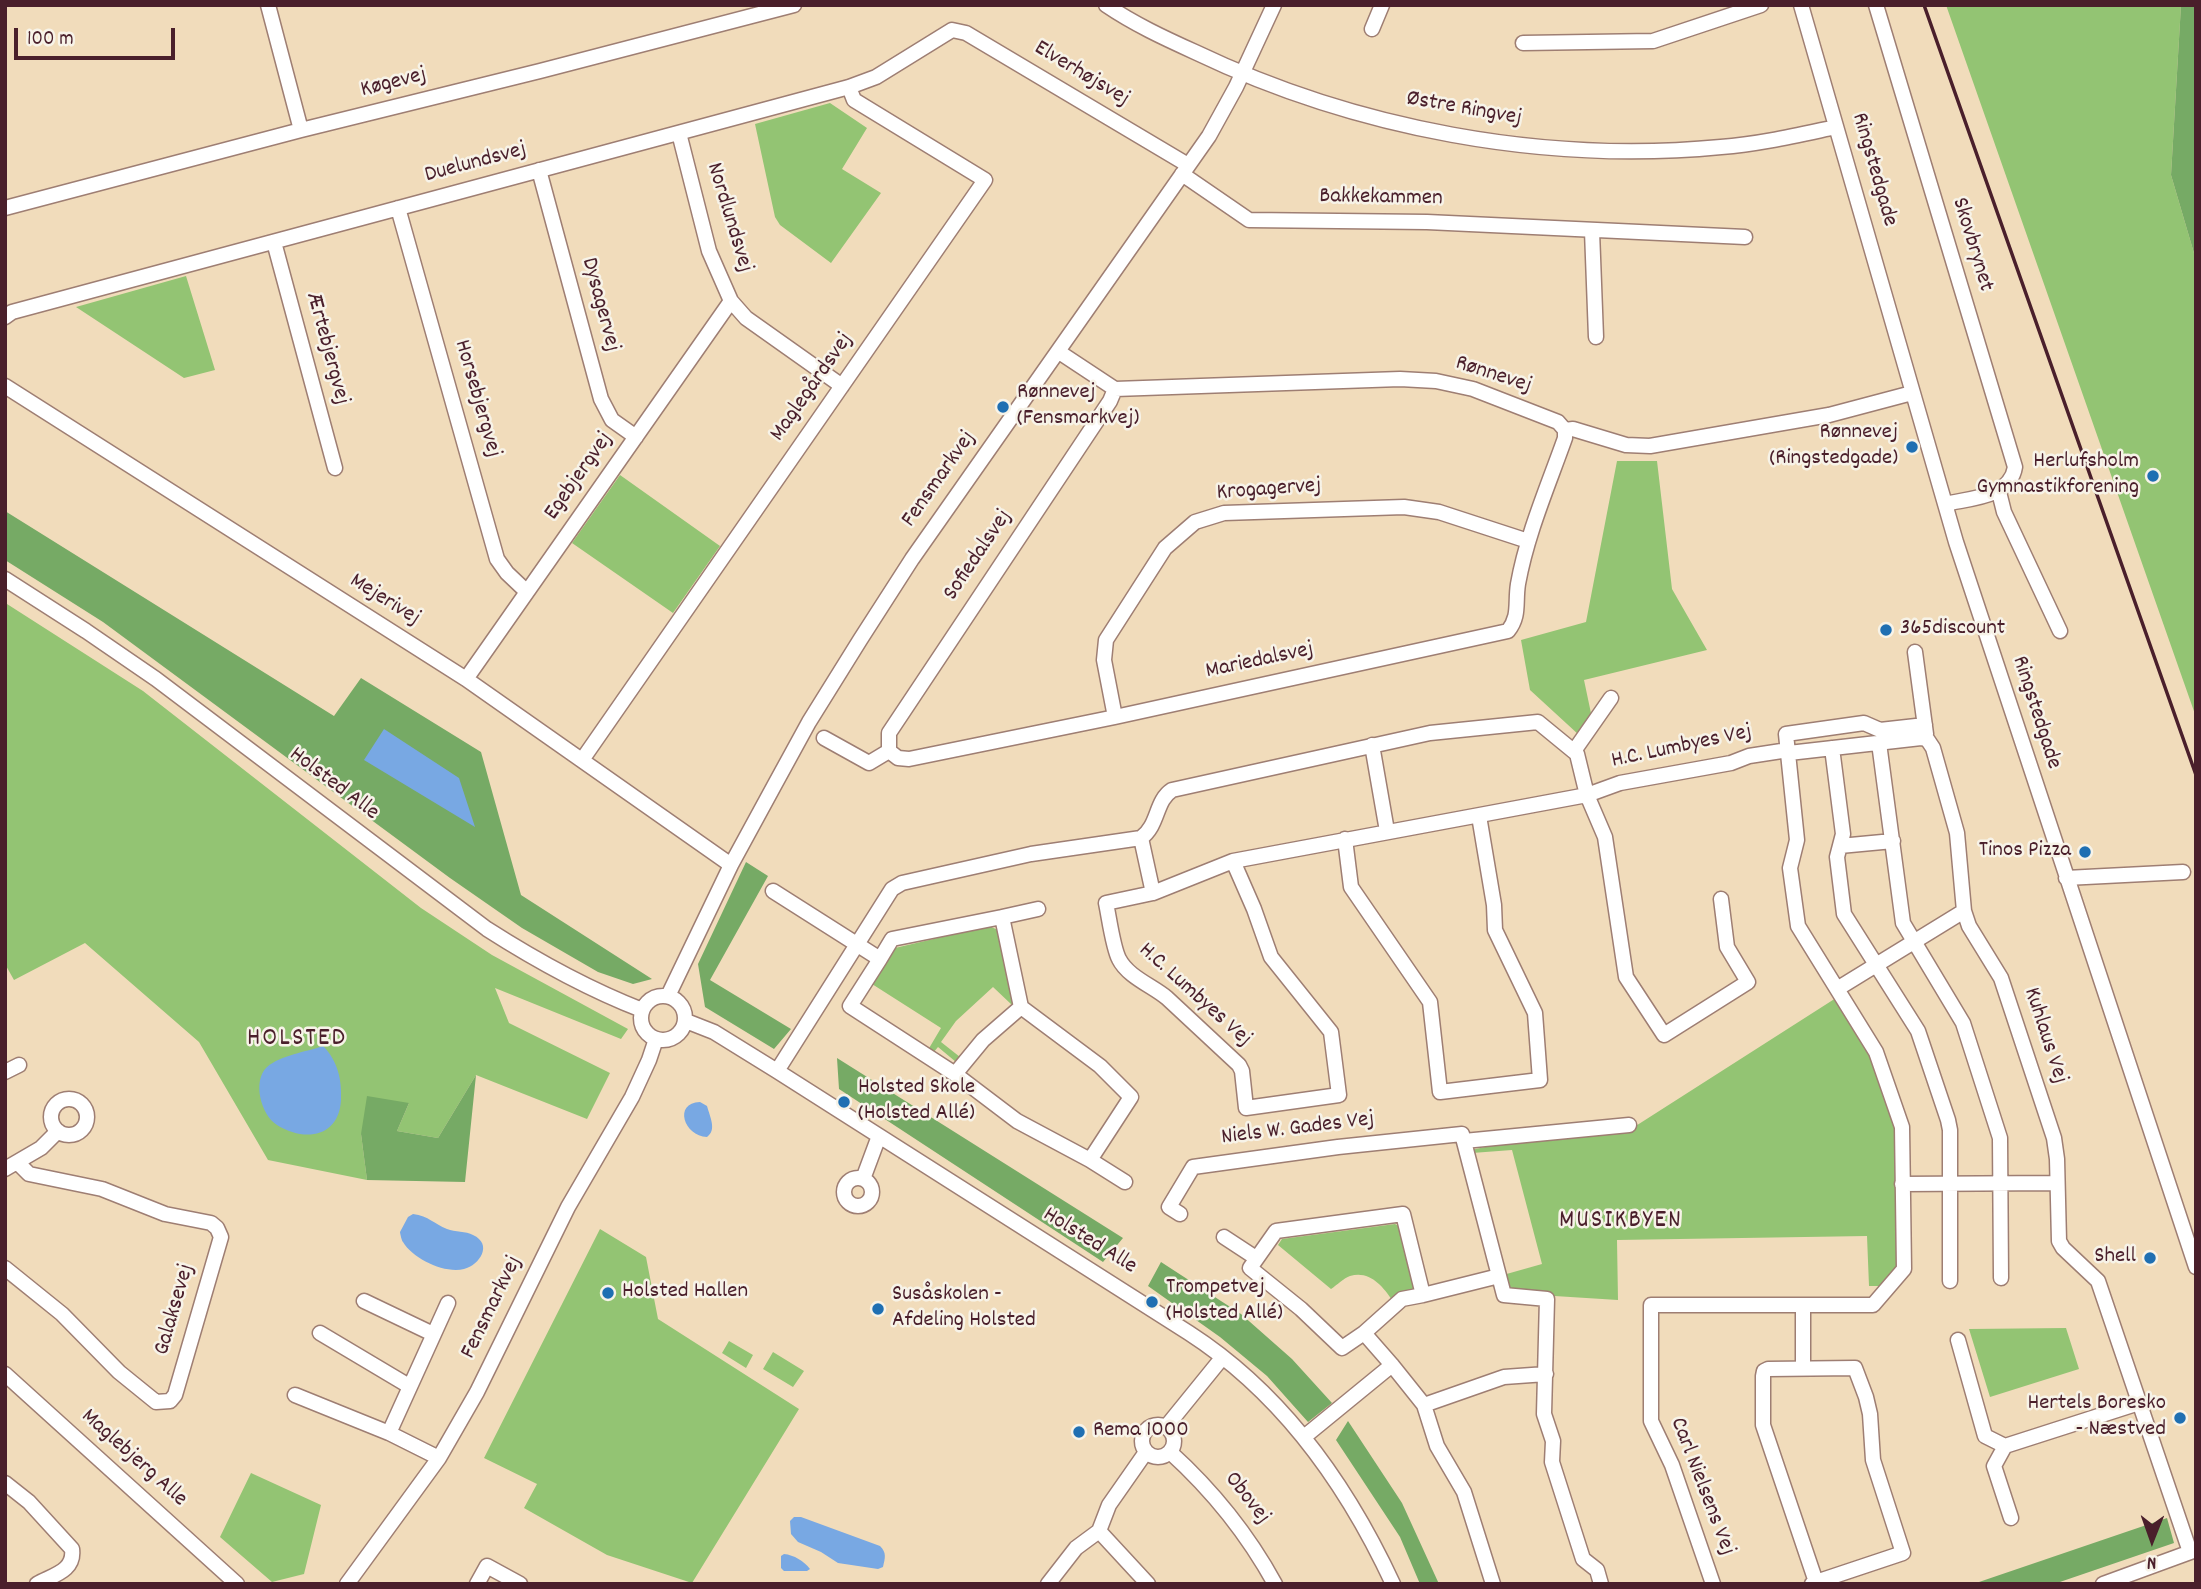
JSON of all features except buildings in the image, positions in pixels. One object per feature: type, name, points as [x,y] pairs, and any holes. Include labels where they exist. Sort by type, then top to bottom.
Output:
[{"type":"street","points":[[268,5],[301,130]]},
{"type":"street","name":"Køgevej","points":[[5,208],[794,5]]},
{"type":"street","name":"Østre Ringvej","points":[[1106,5],[1151,32],[1241,74],[1311,99],[1384,120],[1460,135],[1552,148],[1643,151],[1751,144],[1836,127]]},
{"type":"street","name":"Fensmarkvej","points":[[668,996],[731,865],[809,722],[904,570],[1209,136],[1273,5]]},
{"type":"street","points":[[1372,29],[1382,5]]},
{"type":"street","points":[[1523,43],[1653,41],[1761,5]]},
{"type":"street","name":"Ringstedgade","points":[[1801,5],[1912,393],[1985,635],[2196,1267]]},
{"type":"street","name":"Skovbrynet","points":[[1876,5],[2015,467],[2011,481],[1999,492]]},
{"type":"street","name":"Duelundsvej","points":[[5,317],[12,312],[849,87],[882,73],[948,31]]},
{"type":"street","name":"Elverhøjsvej","points":[[948,31],[966,33],[1185,170]]},
{"type":"street","name":"Maglegårdsvej","points":[[582,760],[985,180],[854,100],[849,87]]},
{"type":"street","name":"Nordlundsvej","points":[[679,133],[709,251],[732,301],[746,318],[842,386]]},
{"type":"street","name":"Dysagervej","points":[[540,170],[601,399],[612,420],[636,437]]},
{"type":"street","name":"Bakkekammen","points":[[1185,170],[1249,220],[1427,222],[1745,237]]},
{"type":"street","name":"Horsebjergvej","points":[[398,208],[497,559],[527,592]]},
{"type":"street","points":[[1592,231],[1595,337]]},
{"type":"street","name":"Ærtebjergvej","points":[[274,242],[335,468]]},
{"type":"street","name":"Egebjergvej","points":[[466,679],[732,301]]},
{"type":"street","points":[[1059,352],[1115,389]]},
{"type":"street","name":"Rønnevej","points":[[1115,389],[1399,379],[1436,382],[1472,389],[1558,422],[1565,430],[1573,429],[1626,445],[1650,446],[1829,415],[1912,393]]},
{"type":"street","name":"Mejerivej","points":[[5,386],[466,679],[731,865]]},
{"type":"street","name":"Sofiedalsvej","points":[[889,751],[889,733],[1110,401],[1115,389]]},
{"type":"street","name":"Mariedalsvej","points":[[824,738],[869,763],[889,751],[898,758],[909,759],[1508,631],[1515,623],[1518,585],[1528,541],[1565,438],[1565,430]]},
{"type":"street","points":[[1945,504],[1999,492],[2004,512],[2060,631]]},
{"type":"street","name":"Krogagervej","points":[[1115,717],[1104,660],[1107,639],[1165,548],[1195,522],[1224,513],[1404,507],[1438,512],[1528,541]]},
{"type":"street","name":"Holsted Alle","points":[[5,579],[156,680],[487,929],[523,952],[578,981],[642,1010]]},
{"type":"street","name":"Kuhlaus Vej","points":[[1915,652],[1926,732],[1957,833],[1964,911],[1969,926],[2001,978],[2054,1138],[2059,1241],[2063,1248],[2098,1280],[2193,1551]]},
{"type":"street","name":"H.C. Lumbyes Vej","points":[[1611,698],[1574,751],[1587,795],[1605,837],[1626,977],[1664,1035],[1748,982],[1727,947],[1721,900]]},
{"type":"street","points":[[777,1070],[892,889],[902,883],[1031,854],[1141,838],[1151,831],[1164,798],[1172,790],[1430,733],[1538,722],[1574,751]]},
{"type":"street","points":[[1926,732],[1880,730],[1864,723],[1786,734],[1797,840],[1790,868],[1798,926],[1876,1052],[1902,1127],[1902,1184],[2057,1183]]},
{"type":"street","points":[[1789,752],[1879,743],[1926,732]]},
{"type":"street","points":[[1879,743],[1903,923],[1963,1023],[2000,1138],[2001,1278]]},
{"type":"street","points":[[1372,745],[1387,831]]},
{"type":"street","points":[[1832,748],[1843,834],[1836,857],[1844,914],[1918,1031],[1925,1045],[1948,1119],[1950,1281]]},
{"type":"street","name":"H.C. Lumbyes Vej","points":[[1233,861],[1254,909],[1270,957],[1331,1032],[1339,1095],[1246,1108],[1239,1065],[1167,998],[1141,981],[1118,959],[1106,903],[1153,893],[1233,861],[1587,795],[1619,783],[1731,763],[1749,756],[1789,752]]},
{"type":"street","points":[[1345,839],[1351,887],[1430,1002],[1440,1091],[1540,1080],[1535,1013],[1495,930],[1494,905],[1479,816]]},
{"type":"street","points":[[1141,838],[1153,893]]},
{"type":"street","points":[[1840,846],[1892,841]]},
{"type":"street","points":[[2066,878],[2183,872]]},
{"type":"street","points":[[773,891],[880,959]]},
{"type":"street","points":[[1038,909],[892,939],[850,1006],[955,1074],[1017,1121],[1125,1182]]},
{"type":"street","points":[[1838,989],[1964,911]]},
{"type":"street","points":[[1002,916],[1021,1007],[1100,1066],[1131,1097],[1090,1160]]},
{"type":"street","points":[[668,996],[680,1003],[685,1021],[676,1037],[656,1039],[642,1026],[642,1010],[653,999],[668,996]]},
{"type":"street","points":[[955,1074],[983,1040],[1021,1007]]},
{"type":"street","name":"Holsted Alle","points":[[685,1021],[713,1032],[777,1070],[1179,1326],[1222,1358],[1255,1385],[1304,1437],[1346,1495],[1393,1584]]},
{"type":"street","name":"Fensmarkvej","points":[[347,1584],[439,1458],[477,1392],[568,1208],[632,1097],[656,1039]]},
{"type":"street","points":[[5,1072],[19,1065]]},
{"type":"street","name":"Niels W. Gades Vej","points":[[1180,1214],[1169,1207],[1193,1167],[1338,1147],[1462,1134],[1464,1141],[1629,1125]]},
{"type":"street","points":[[12,1166],[41,1148],[58,1131]]},
{"type":"street","points":[[863,1179],[879,1136]]},
{"type":"street","points":[[1464,1141],[1504,1295],[1547,1299],[1544,1414],[1553,1441],[1552,1462],[1583,1559],[1597,1570],[1601,1584]]},
{"type":"street","name":"Galaksevej","points":[[5,1269],[62,1314],[119,1372],[156,1402],[170,1401],[175,1395],[221,1237],[211,1223],[166,1214],[102,1189],[29,1174],[12,1166]]},
{"type":"street","name":"Carl Nielsens Vej","points":[[1713,1584],[1672,1465],[1651,1421],[1651,1305],[1873,1305],[1904,1269],[1902,1184]]},
{"type":"street","points":[[1423,1295],[1403,1214],[1276,1231],[1250,1268],[1301,1309],[1342,1348],[1364,1333],[1402,1299],[1423,1295],[1499,1276]]},
{"type":"street","points":[[1224,1237],[1256,1258]]},
{"type":"street","points":[[364,1301],[433,1334]]},
{"type":"street","points":[[389,1433],[448,1303]]},
{"type":"street","points":[[1802,1305],[1803,1368]]},
{"type":"street","points":[[320,1333],[409,1386]]},
{"type":"street","points":[[1364,1333],[1424,1405],[1437,1446],[1464,1492],[1493,1584]]},
{"type":"street","points":[[1958,1340],[1984,1436],[2005,1446],[2139,1403]]},
{"type":"street","points":[[1166,1427],[1222,1358]]},
{"type":"street","points":[[1304,1437],[1392,1365]]},
{"type":"street","points":[[1855,1368],[1870,1414],[1873,1460],[1903,1553],[1814,1583],[1763,1425],[1763,1376],[1769,1369],[1855,1368]]},
{"type":"street","name":"Maglebjerg Alle","points":[[5,1374],[231,1582]]},
{"type":"street","points":[[1424,1405],[1504,1377],[1546,1374]]},
{"type":"street","points":[[295,1395],[389,1433],[439,1458]]},
{"type":"street","points":[[1151,1426],[1166,1427],[1174,1438],[1170,1452],[1161,1457],[1150,1455],[1141,1443],[1144,1433],[1151,1426]]},
{"type":"street","points":[[2005,1446],[1994,1466],[2011,1518]]},
{"type":"street","points":[[1048,1584],[1076,1548],[1099,1531],[1109,1505],[1146,1452]]},
{"type":"street","name":"Obovej","points":[[1170,1452],[1204,1483],[1234,1518],[1258,1552],[1275,1584]]},
{"type":"street","points":[[5,1483],[29,1502],[72,1549],[73,1559],[70,1566],[37,1584]]},
{"type":"street","points":[[1099,1531],[1148,1584]]},
{"type":"street","points":[[2103,1584],[2193,1551]]},
{"type":"street","points":[[477,1584],[487,1566],[520,1584]]},
{"type":"green space","name":"Herlufsholm Gymnastikforening","points":[[1946,5],[2181,5],[2171,175],[2196,260],[2196,717]]},
{"type":"green space","points":[[2181,5],[2196,5],[2196,260],[2171,175]]},
{"type":"green space","points":[[830,103],[867,128],[842,169],[881,193],[831,263],[780,225],[775,217],[755,124]]},
{"type":"green space","points":[[186,276],[215,370],[184,378],[76,307]]},
{"type":"green space","points":[[1617,461],[1657,461],[1672,589],[1707,650],[1584,680],[1592,718],[1579,735],[1530,690],[1521,640],[1586,622]]},
{"type":"green space","points":[[620,475],[720,546],[673,613],[572,543]]},
{"type":"green space","points":[[5,511],[334,716],[361,678],[481,752],[521,895],[652,979],[633,984],[598,972],[522,928],[103,622],[5,560]]},
{"type":"green space","points":[[7,604],[143,691],[421,908],[492,955],[628,1029],[621,1039],[495,988],[509,1023],[610,1073],[587,1119],[476,1075],[438,1138],[397,1131],[409,1103],[361,1134],[367,1180],[268,1160],[199,1042],[85,943],[14,980],[5,964]]},
{"type":"green space","points":[[746,862],[768,876],[710,980],[791,1029],[774,1049],[705,1007],[698,964]]},
{"type":"green space","points":[[989,926],[998,930],[1014,1001],[1012,1005],[993,987],[956,1021],[941,1042],[960,1057],[956,1062],[938,1047],[933,1053],[928,1050],[941,1028],[872,984],[895,948]]},
{"type":"green space","points":[[1836,998],[1872,1051],[1897,1133],[1898,1267],[1883,1286],[1869,1286],[1867,1236],[1617,1240],[1618,1300],[1507,1293],[1503,1275],[1542,1264],[1512,1150],[1472,1153],[1471,1150],[1485,1145],[1631,1129]]},
{"type":"green space","points":[[837,1058],[1123,1238],[1103,1262],[839,1089]]},
{"type":"green space","points":[[476,1075],[465,1182],[367,1180],[361,1134],[367,1096],[409,1103],[397,1131],[438,1138]]},
{"type":"green space","points":[[1395,1224],[1402,1228],[1414,1290],[1392,1300],[1380,1285],[1363,1275],[1348,1277],[1331,1289],[1278,1245],[1282,1239]]},
{"type":"green space","points":[[600,1229],[646,1257],[658,1319],[799,1409],[692,1583],[607,1555],[524,1508],[537,1484],[484,1458]]},
{"type":"green space","points":[[1161,1262],[1241,1314],[1292,1359],[1332,1403],[1308,1422],[1267,1376],[1220,1337],[1148,1286]]},
{"type":"green space","points":[[2066,1328],[2079,1369],[1990,1397],[1969,1329]]},
{"type":"green space","points":[[729,1341],[753,1355],[746,1368],[722,1353]]},
{"type":"green space","points":[[773,1352],[804,1371],[793,1387],[763,1369]]},
{"type":"green space","points":[[1348,1421],[1402,1503],[1439,1584],[1420,1584],[1400,1537],[1336,1440]]},
{"type":"green space","points":[[251,1473],[321,1505],[304,1574],[272,1582],[220,1537]]},
{"type":"green space","points":[[2167,1518],[2174,1543],[2054,1584],[1979,1584],[1979,1582]]},
{"type":"water","points":[[384,729],[459,778],[475,827],[364,760]]},
{"type":"water","points":[[323,1046],[336,1064],[340,1078],[339,1113],[327,1129],[309,1135],[298,1134],[277,1125],[267,1114],[259,1089],[262,1073],[279,1060]]},
{"type":"water","points":[[700,1102],[707,1106],[712,1123],[712,1131],[707,1137],[692,1131],[685,1120],[686,1108]]},
{"type":"water","points":[[413,1214],[479,1239],[483,1249],[479,1259],[470,1267],[456,1270],[430,1264],[414,1254],[403,1242],[400,1234],[408,1217]]},
{"type":"water","points":[[794,1517],[801,1517],[880,1546],[885,1553],[883,1567],[878,1569],[838,1563],[798,1542],[791,1534],[790,1521]]},
{"type":"water","points":[[784,1554],[805,1563],[810,1569],[784,1571],[781,1568],[781,1556]]},
{"type":"railway","points":[[1924,5],[2196,775]]},
{"type":"place","name":"Rønnevej (Fensmarkvej)","points":[[1003,407]]},
{"type":"place","name":"Rønnevej (Ringstedgade)","points":[[1912,447]]},
{"type":"place","name":"Herlufsholm Gymnastikforening","points":[[2153,476]]},
{"type":"place","name":"365discount","points":[[1886,630]]},
{"type":"place","name":"Tinos Pizza","points":[[2085,852]]},
{"type":"place","name":"Holsted Skole (Holsted Allé)","points":[[844,1102]]},
{"type":"place","name":"Shell","points":[[2150,1258]]},
{"type":"place","name":"Holsted Hallen","points":[[608,1293]]},
{"type":"place","name":"Trompetvej (Holsted Allé)","points":[[1152,1302]]},
{"type":"place","name":"Susåskolen - Afdeling Holsted","points":[[878,1309]]},
{"type":"place","name":"Hertels Boresko - Næstved","points":[[2180,1418]]},
{"type":"place","name":"Rema 1000","points":[[1079,1432]]},
{"type":"district","name":"HOLSTED","points":[[297,1040]]},
{"type":"district","name":"MUSIKBYEN","points":[[1621,1222]]}]
